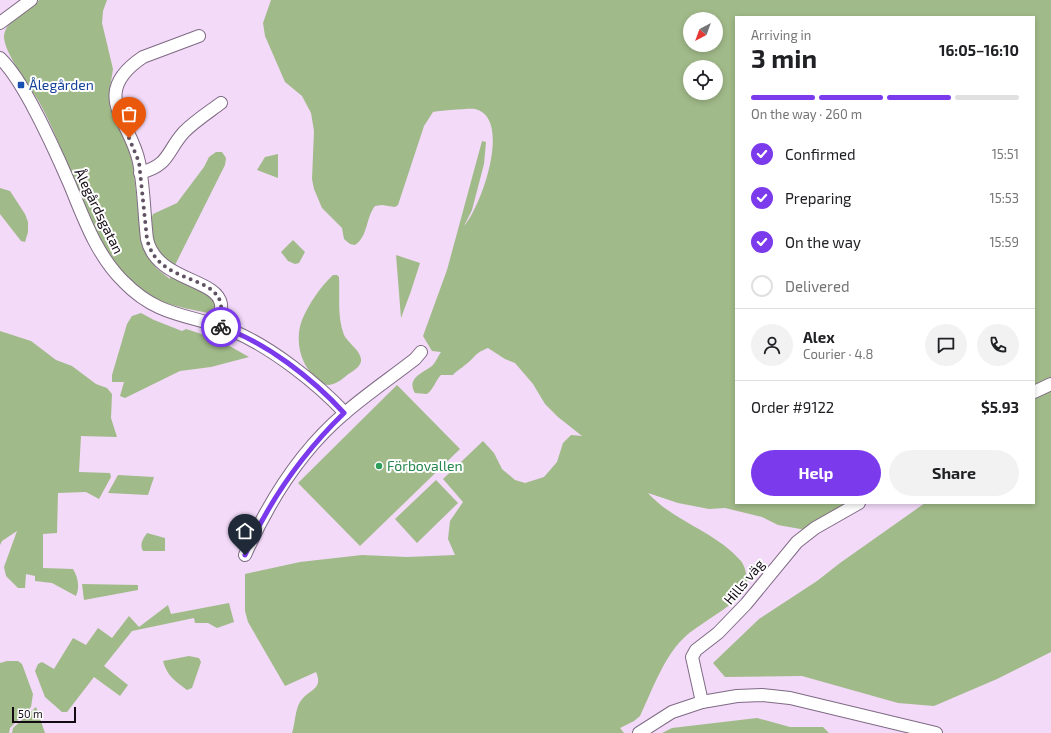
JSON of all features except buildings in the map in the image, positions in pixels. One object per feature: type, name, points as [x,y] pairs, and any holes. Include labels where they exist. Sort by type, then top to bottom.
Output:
[{"type":"street","points":[[0,23],[31,0]]},
{"type":"street","points":[[199,36],[143,57],[131,66],[119,82],[115,103],[116,109],[137,157],[147,239],[153,254],[166,268],[202,285],[217,296],[221,306],[218,326]]},
{"type":"street","name":"Ålegårdsgatan","points":[[0,58],[21,85],[39,118],[96,244],[114,272],[140,297],[167,312],[218,326],[244,336],[276,356],[326,393],[344,413]]},
{"type":"street","points":[[140,173],[154,169],[163,163],[184,132],[221,103]]},
{"type":"street","points":[[245,555],[260,525],[294,469],[328,429],[344,413],[415,359],[421,352]]},
{"type":"street","points":[[1035,392],[1051,384]]},
{"type":"street","name":"Hills väg","points":[[702,702],[692,657],[696,650],[718,633],[746,604],[797,542],[853,504]]},
{"type":"street","points":[[639,733],[672,712],[702,702],[738,696],[756,695],[790,698],[936,733]]},
{"type":"green space","points":[[39,0],[107,0],[103,11],[102,23],[113,69],[109,94],[110,108],[129,148],[133,165],[142,244],[156,268],[170,279],[170,276],[206,292],[217,303],[213,314],[170,304],[150,296],[140,290],[116,264],[102,242],[90,219],[50,123],[38,100],[12,59],[5,42],[4,36],[9,25],[35,5]]},
{"type":"green space","points":[[271,0],[1051,0],[1051,652],[997,679],[934,706],[898,703],[802,676],[725,677],[713,663],[759,619],[817,581],[924,504],[1035,504],[1035,16],[735,16],[735,504],[850,504],[806,530],[778,525],[762,517],[725,508],[709,509],[678,503],[648,493],[670,512],[707,534],[731,551],[742,563],[746,573],[747,584],[736,600],[687,635],[679,643],[665,662],[640,716],[634,721],[620,728],[624,733],[292,733],[298,705],[303,698],[317,686],[318,678],[316,672],[285,686],[248,622],[245,611],[245,574],[300,562],[362,555],[407,557],[455,555],[448,539],[450,521],[463,502],[443,479],[483,441],[494,453],[502,469],[515,480],[525,483],[544,477],[557,462],[563,443],[571,435],[582,436],[558,417],[545,404],[533,384],[515,363],[505,359],[488,348],[477,354],[453,375],[441,375],[427,394],[415,393],[413,388],[414,380],[417,376],[435,363],[441,352],[432,351],[423,336],[447,270],[482,141],[486,142],[484,164],[472,210],[464,226],[471,216],[485,183],[493,145],[492,128],[486,116],[475,109],[433,112],[424,126],[398,205],[395,207],[382,205],[375,206],[365,232],[355,245],[350,244],[344,239],[342,228],[322,208],[314,189],[312,179],[314,131],[311,113],[302,96],[285,82],[265,36],[263,23]]},
{"type":"green space","points":[[216,152],[222,152],[226,158],[225,165],[175,265],[155,251],[151,220],[153,214],[177,203],[204,167],[209,157]]},
{"type":"green space","points":[[278,154],[278,178],[257,170],[265,157]]},
{"type":"green space","points":[[0,188],[10,191],[25,214],[28,222],[28,232],[25,242],[21,241],[0,214]]},
{"type":"green space","points":[[293,240],[305,252],[299,263],[295,264],[288,261],[281,252]]},
{"type":"green space","points":[[396,255],[420,263],[401,318]]},
{"type":"green space","points":[[333,275],[337,275],[339,277],[340,321],[344,335],[360,356],[361,361],[354,370],[338,382],[329,385],[321,382],[308,369],[301,353],[299,337],[302,320],[311,302],[328,279]]},
{"type":"green space","points":[[141,313],[182,331],[186,329],[217,339],[249,357],[211,367],[180,371],[125,398],[120,396],[124,382],[112,382],[112,375],[127,324],[132,316]]},
{"type":"green space","points":[[0,331],[31,341],[56,360],[72,366],[96,384],[107,388],[112,394],[111,418],[117,437],[81,436],[79,472],[110,473],[111,477],[99,499],[86,492],[58,493],[57,533],[43,534],[43,568],[73,569],[78,582],[76,596],[52,583],[35,581],[35,576],[26,574],[25,588],[18,588],[6,576],[4,567],[17,531],[2,541],[0,545]]},
{"type":"green space","name":"Förbovallen","points":[[397,385],[460,449],[360,546],[298,483]]},
{"type":"green space","points":[[118,475],[154,477],[148,495],[108,493]]},
{"type":"green space","points":[[436,480],[458,503],[417,543],[395,519]]},
{"type":"green space","points":[[147,533],[165,538],[165,551],[143,551],[141,544]]},
{"type":"green space","points":[[82,584],[138,585],[138,590],[84,600]]},
{"type":"green space","points":[[229,603],[234,622],[217,628],[208,623],[195,623],[194,618],[132,631],[104,666],[128,685],[120,696],[94,677],[67,712],[62,712],[45,697],[35,671],[38,664],[42,662],[54,669],[73,638],[86,645],[98,628],[112,638],[129,616],[139,627],[168,605],[171,614]]},
{"type":"green space","points":[[189,656],[199,658],[201,662],[192,688],[187,690],[175,681],[169,674],[163,661]]},
{"type":"green space","points":[[7,661],[18,661],[22,664],[33,694],[31,707],[10,728],[9,733],[0,733],[0,663]]},
{"type":"green space","points":[[36,707],[45,733],[12,733],[13,728]]},
{"type":"green space","points":[[757,718],[790,727],[823,727],[829,733],[662,733],[672,728]]},
{"type":"way so far","points":[[129,138],[139,162],[147,239],[150,250],[159,262],[166,268],[202,285],[220,299],[221,306],[218,326],[221,327]]},
{"type":"place","name":"Ålegården","points":[[21,85]]},
{"type":"place","name":"Förbovallen","points":[[379,466]]},
{"type":"route","points":[[221,327],[244,336],[276,356],[326,393],[344,413],[328,429],[294,469],[261,522],[245,555]]}]
